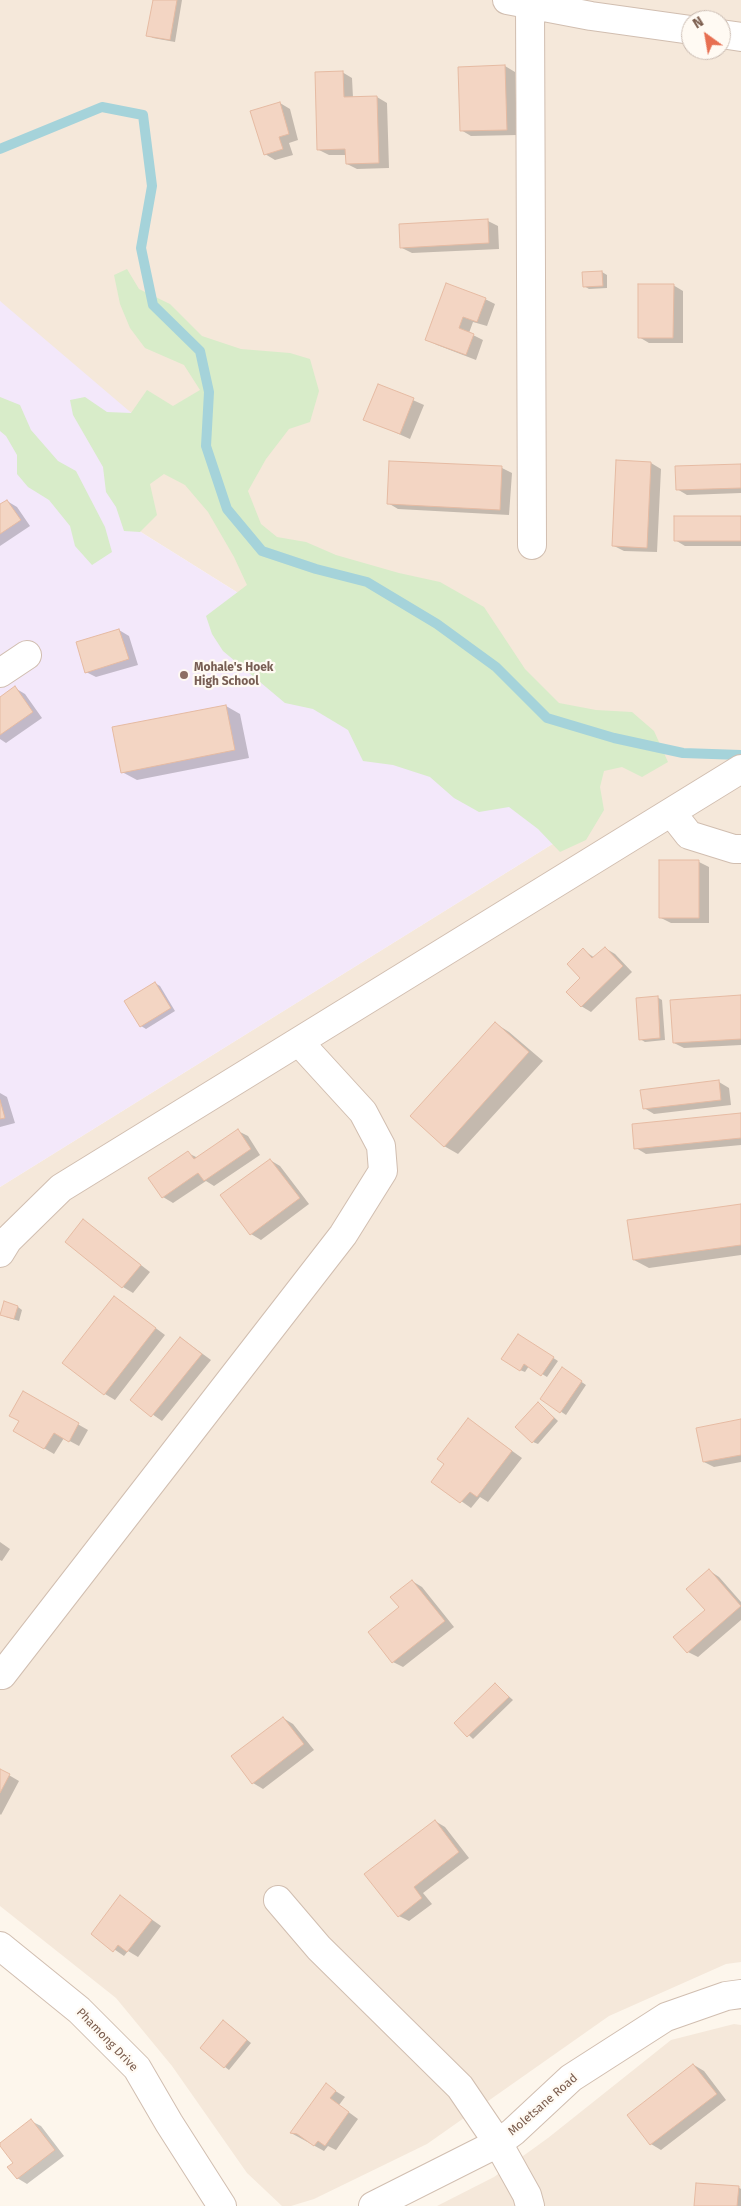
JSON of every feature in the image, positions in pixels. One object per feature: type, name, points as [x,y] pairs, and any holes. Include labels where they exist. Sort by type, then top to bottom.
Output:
[{"type":"street","points":[[532,545],[518,2],[591,16],[681,29]]},
{"type":"street","points":[[0,673],[27,655]]},
{"type":"street","points":[[0,1253],[8,1240],[61,1188],[741,769]]},
{"type":"street","points":[[671,812],[688,835],[734,849],[741,849]]},
{"type":"street","points":[[2,1675],[343,1234],[383,1171],[381,1146],[363,1112],[299,1042]]},
{"type":"street","points":[[278,1900],[319,1948],[460,2087],[498,2143],[527,2195],[530,2206]]},
{"type":"street","name":"Phamong Drive","points":[[0,1946],[79,2010],[137,2068],[222,2206]]},
{"type":"street","name":"Moletsane Road","points":[[373,2206],[498,2143],[513,2132],[571,2078],[666,2018],[726,1996],[741,1994]]},
{"type":"shaded area","points":[[0,0],[741,0],[741,1962],[726,1964],[609,2016],[427,2144],[314,2199],[291,2206],[282,2206],[247,2173],[172,2066],[116,1998],[0,1906],[0,1187],[596,817],[128,524],[0,301]]},
{"type":"shaded area","name":"Mohale's Hoek High School","points":[[0,301],[142,422],[128,524],[596,817],[0,1187]]},
{"type":"shaded area","points":[[734,2024],[741,2025],[741,2206],[437,2206],[494,2177],[548,2138],[671,2040]]},
{"type":"green space","points":[[127,269],[139,289],[170,304],[202,336],[241,349],[290,353],[310,359],[319,391],[310,422],[289,429],[266,459],[248,491],[261,524],[277,537],[306,542],[336,555],[399,573],[440,582],[484,607],[525,669],[559,703],[596,710],[632,712],[654,731],[668,762],[642,777],[622,767],[604,771],[600,787],[604,810],[586,840],[560,852],[538,829],[509,807],[479,812],[454,798],[430,777],[393,765],[363,761],[348,730],[313,709],[285,703],[223,651],[212,634],[206,616],[247,585],[234,557],[208,512],[185,485],[164,474],[150,484],[157,515],[140,532],[124,531],[116,507],[106,492],[103,467],[73,415],[70,400],[85,397],[107,412],[131,413],[147,390],[173,406],[200,390],[184,365],[145,348],[130,328],[120,304],[114,275]]},
{"type":"green space","points":[[0,397],[20,405],[31,430],[58,461],[76,471],[105,527],[112,552],[92,565],[75,546],[70,526],[49,500],[28,487],[17,474],[17,455],[6,436],[0,431]]},
{"type":"building","points":[[153,0],[177,0],[170,40],[146,36]]},
{"type":"building","points":[[505,65],[507,130],[460,131],[458,67]]},
{"type":"building","points":[[343,71],[344,97],[377,96],[379,163],[346,164],[345,149],[317,150],[315,72]]},
{"type":"building","points":[[280,102],[289,134],[279,137],[283,149],[264,155],[250,111]]},
{"type":"building","points":[[488,219],[489,243],[400,248],[399,224]]},
{"type":"building","points":[[602,271],[603,286],[583,287],[582,272]]},
{"type":"building","points":[[446,283],[486,298],[477,322],[463,317],[459,328],[474,334],[466,355],[425,340]]},
{"type":"building","points":[[638,284],[674,284],[673,338],[638,338]]},
{"type":"building","points":[[378,384],[414,398],[400,434],[363,420]]},
{"type":"building","points":[[616,460],[651,462],[647,548],[612,546]]},
{"type":"building","points":[[389,461],[502,466],[500,510],[387,504]]},
{"type":"building","points":[[741,464],[741,488],[676,490],[675,466]]},
{"type":"building","points":[[7,500],[21,520],[0,534],[0,504]]},
{"type":"building","points":[[674,516],[741,516],[741,541],[674,541]]},
{"type":"building","points":[[119,629],[129,659],[85,673],[76,642]]},
{"type":"building","points":[[15,686],[33,712],[0,735],[0,697]]},
{"type":"building","points":[[226,705],[235,750],[121,773],[112,727]]},
{"type":"building","points":[[659,860],[699,860],[699,918],[659,918]]},
{"type":"building","points":[[605,947],[623,966],[581,1007],[566,992],[580,978],[567,964],[583,948],[592,958]]},
{"type":"building","points":[[155,982],[171,1008],[140,1027],[124,1001]]},
{"type":"building","points":[[741,995],[741,1039],[673,1043],[670,1000]]},
{"type":"building","points":[[658,996],[660,1038],[639,1040],[636,998]]},
{"type":"building","points":[[495,1022],[529,1052],[444,1147],[410,1116]]},
{"type":"building","points":[[719,1080],[721,1100],[643,1109],[640,1090]]},
{"type":"building","points":[[0,1100],[5,1118],[0,1119]]},
{"type":"building","points":[[741,1113],[741,1138],[634,1149],[632,1124]]},
{"type":"building","points":[[238,1129],[251,1149],[204,1181],[198,1173],[162,1198],[148,1178],[188,1151],[194,1159]]},
{"type":"building","points":[[270,1159],[300,1198],[250,1235],[220,1195]]},
{"type":"building","points":[[741,1204],[741,1245],[633,1260],[627,1220]]},
{"type":"building","points":[[83,1219],[141,1265],[122,1288],[65,1242]]},
{"type":"building","points":[[114,1296],[156,1328],[104,1395],[62,1363]]},
{"type":"building","points":[[4,1301],[18,1306],[14,1319],[0,1315]]},
{"type":"building","points":[[518,1334],[554,1357],[541,1376],[524,1364],[520,1371],[501,1359]]},
{"type":"building","points":[[180,1337],[202,1354],[151,1417],[130,1400]]},
{"type":"building","points":[[562,1367],[582,1381],[560,1413],[540,1399]]},
{"type":"building","points":[[23,1391],[79,1423],[69,1442],[54,1433],[44,1449],[13,1431],[19,1421],[9,1416]]},
{"type":"building","points":[[538,1402],[554,1418],[532,1443],[515,1427]]},
{"type":"building","points":[[468,1418],[512,1451],[477,1497],[470,1492],[460,1503],[431,1482],[444,1464],[437,1459]]},
{"type":"building","points":[[741,1419],[741,1455],[703,1462],[696,1428]]},
{"type":"building","points":[[709,1569],[741,1606],[687,1653],[673,1637],[705,1610],[686,1589]]},
{"type":"building","points":[[412,1580],[445,1621],[392,1663],[368,1632],[399,1607],[390,1597]]},
{"type":"building","points":[[495,1683],[509,1697],[467,1737],[454,1723]]},
{"type":"building","points":[[283,1717],[304,1744],[252,1784],[231,1756]]},
{"type":"building","points":[[0,1769],[10,1774],[0,1793]]},
{"type":"building","points":[[435,1820],[459,1852],[414,1887],[422,1898],[398,1917],[364,1874]]},
{"type":"building","points":[[120,1895],[152,1920],[127,1952],[118,1945],[113,1952],[91,1934]]},
{"type":"building","points":[[223,2020],[247,2040],[224,2068],[200,2048]]},
{"type":"building","points":[[693,2064],[717,2094],[650,2145],[627,2115]]},
{"type":"building","points":[[326,2083],[336,2091],[330,2098],[349,2112],[325,2146],[318,2141],[314,2146],[297,2134],[290,2133]]},
{"type":"building","points":[[31,2119],[55,2150],[17,2179],[7,2167],[13,2163],[0,2146],[0,2143]]},
{"type":"building","points":[[696,2183],[739,2186],[737,2206],[694,2206]]},
{"type":"waterway","points":[[0,149],[102,107],[143,115],[152,186],[141,248],[153,305],[200,351],[209,392],[206,446],[227,509],[262,551],[316,569],[367,582],[437,624],[496,667],[547,718],[614,738],[683,753],[741,755]]},
{"type":"place","name":"Mohale's Hoek High School","points":[[184,675]]}]
